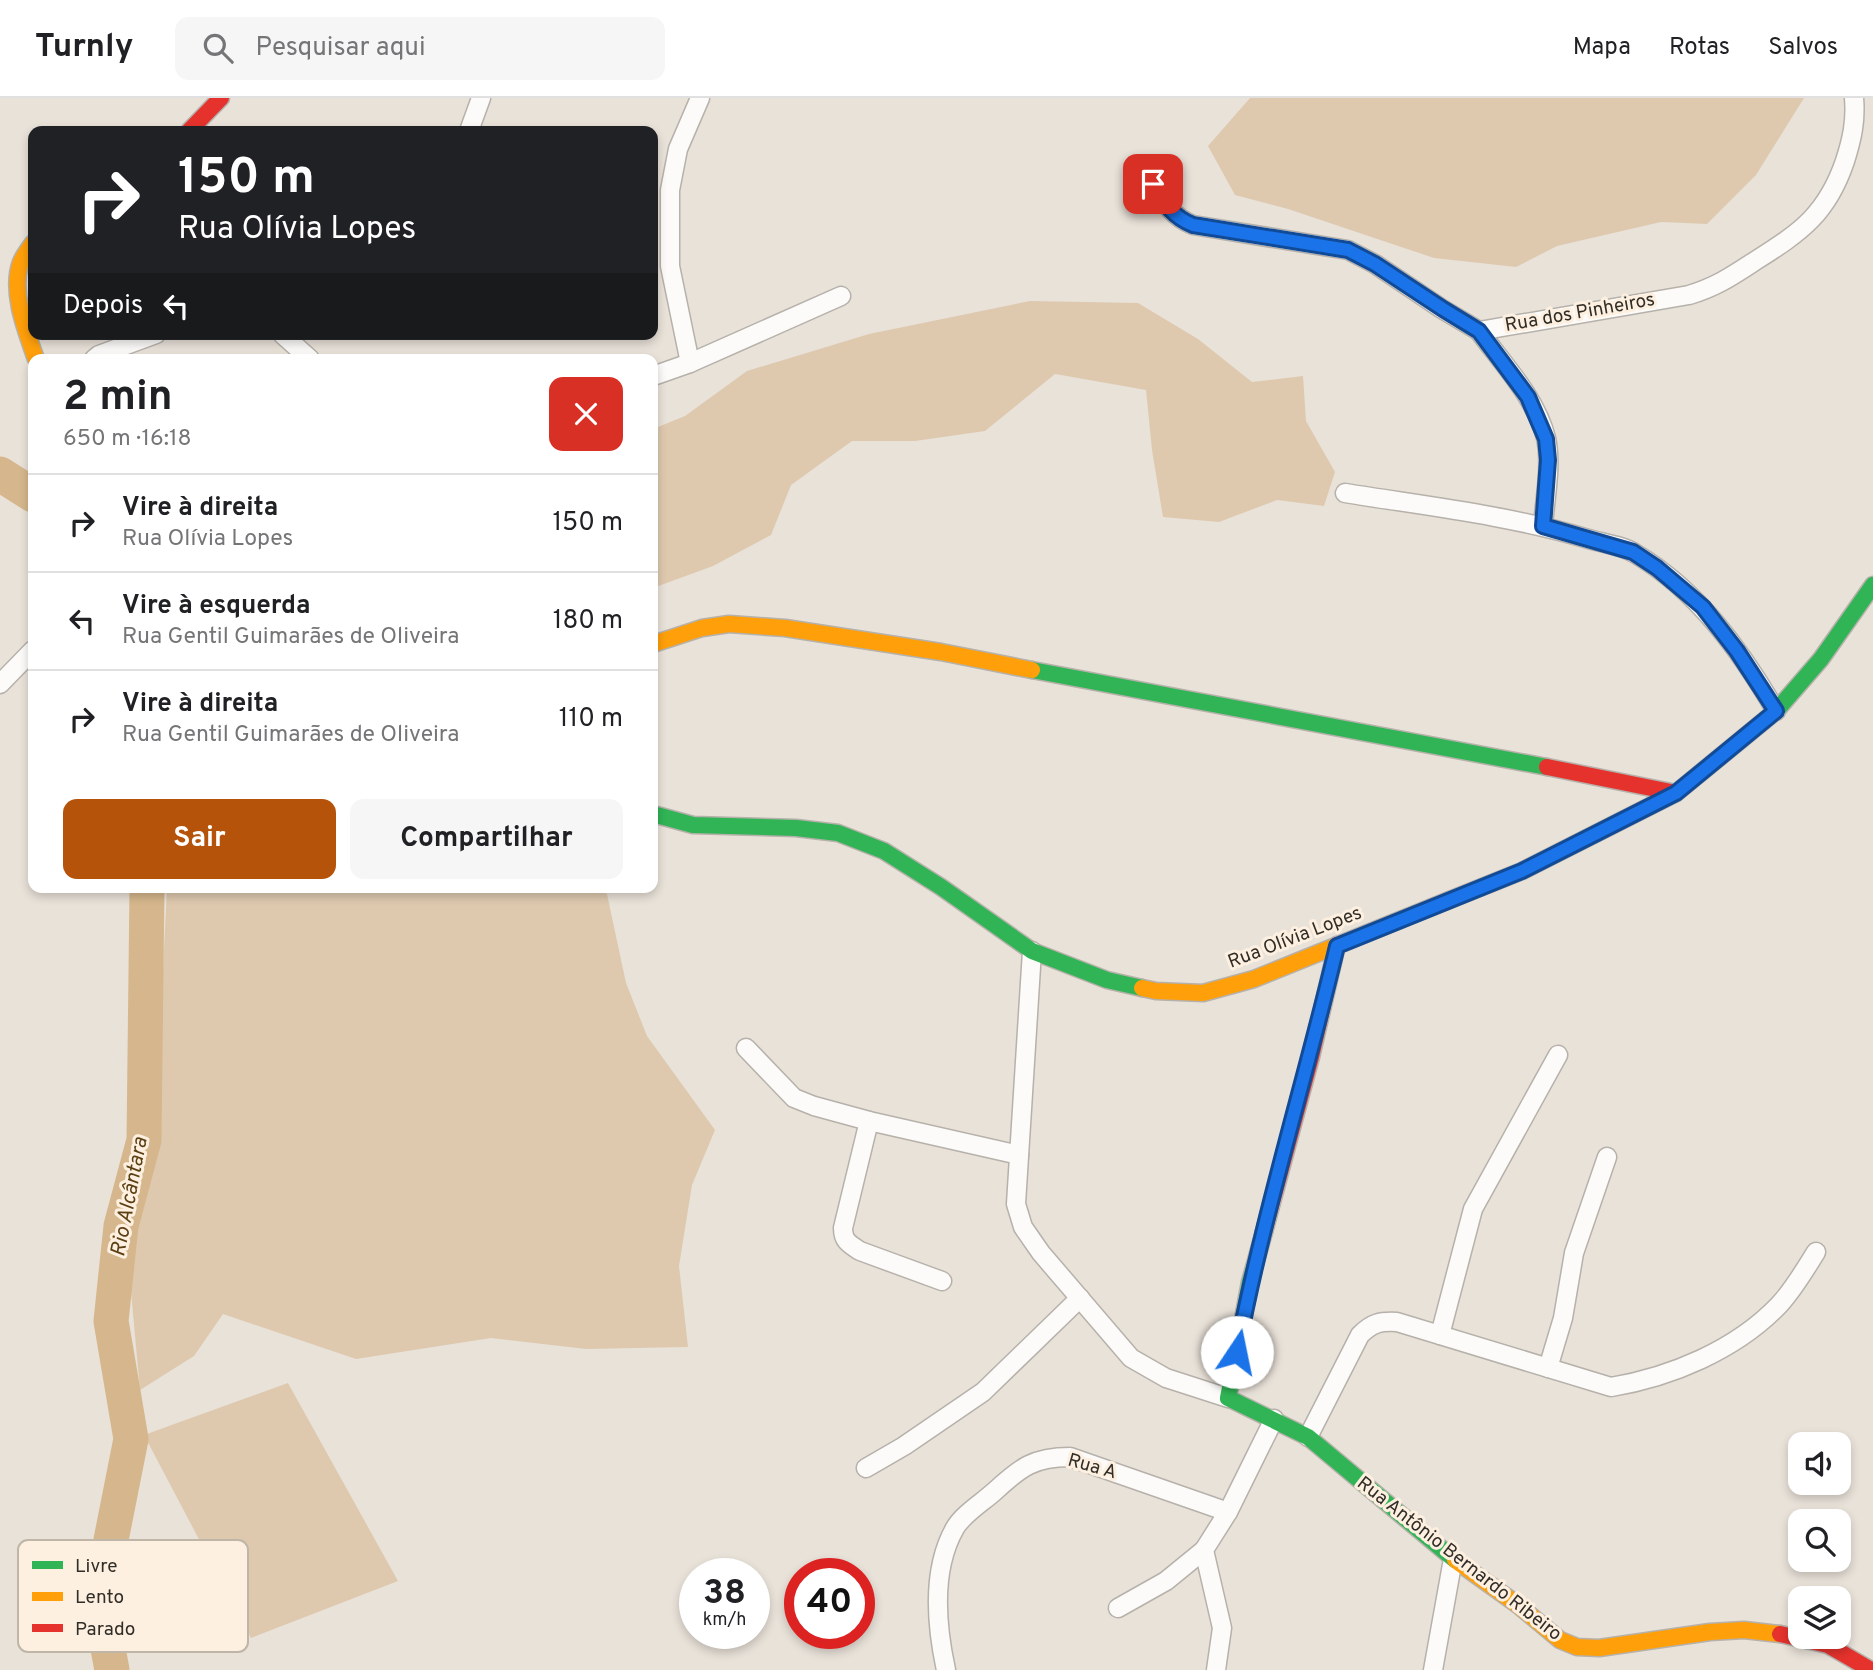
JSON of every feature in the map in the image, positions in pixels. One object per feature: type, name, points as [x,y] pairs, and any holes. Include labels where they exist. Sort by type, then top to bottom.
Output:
[{"type":"street","points":[[194,126],[221,98]]},
{"type":"street","points":[[471,126],[481,98]]},
{"type":"street","points":[[690,363],[670,267],[670,190],[678,149],[700,98]]},
{"type":"street","name":"Rua dos Pinheiros","points":[[1153,184],[1170,211],[1180,220],[1193,225],[1348,250],[1375,264],[1479,331],[1689,295],[1715,287],[1792,239],[1818,215],[1837,185],[1854,132],[1854,98]]},
{"type":"street","points":[[28,251],[21,262],[18,286],[28,338]]},
{"type":"street","points":[[658,374],[690,363],[841,296]]},
{"type":"street","points":[[1479,331],[1528,397],[1546,439],[1548,460],[1543,526]]},
{"type":"street","points":[[102,354],[140,340]]},
{"type":"street","points":[[289,340],[304,354]]},
{"type":"street","points":[[1345,493],[1543,526],[1633,552],[1657,568],[1703,607],[1737,651],[1776,711]]},
{"type":"street","name":"Rua Olívia Lopes","points":[[658,815],[693,825],[796,828],[838,833],[884,851],[1032,951],[1107,980],[1156,991],[1203,993],[1254,979],[1522,871],[1676,793],[1776,711],[1821,659],[1873,584]]},
{"type":"street","points":[[658,642],[702,628],[729,624],[785,628],[941,652],[1676,793]]},
{"type":"street","points":[[0,684],[28,655]]},
{"type":"street","points":[[1227,1398],[1250,1282],[1311,1057],[1337,946]]},
{"type":"street","name":"Rua Antônio Bernardo Ribeiro","points":[[1032,951],[1016,1205],[1023,1227],[1041,1253],[1131,1358],[1166,1378],[1227,1398],[1308,1437],[1453,1559],[1518,1605],[1560,1640],[1577,1647],[1599,1648],[1710,1632],[1744,1630],[1793,1635],[1828,1645],[1859,1667]]},
{"type":"street","points":[[746,1048],[794,1098],[814,1106],[869,1122],[1019,1155]]},
{"type":"street","points":[[1440,1335],[1473,1209],[1558,1055]]},
{"type":"street","points":[[869,1122],[843,1228],[843,1238],[860,1251],[942,1281]]},
{"type":"street","points":[[1548,1368],[1563,1318],[1574,1253],[1607,1157]]},
{"type":"street","points":[[1308,1437],[1360,1335],[1371,1324],[1382,1321],[1397,1322],[1611,1387],[1645,1381],[1690,1366],[1745,1333],[1778,1305],[1816,1252]]},
{"type":"street","points":[[866,1468],[984,1392],[1080,1298]]},
{"type":"street","points":[[1118,1608],[1167,1581],[1205,1550],[1228,1512],[1274,1419]]},
{"type":"street","name":"Rua A","points":[[946,1670],[940,1643],[938,1588],[943,1559],[956,1526],[1016,1472],[1048,1457],[1070,1457],[1228,1512]]},
{"type":"street","points":[[1205,1550],[1222,1628],[1216,1670]]},
{"type":"street","points":[[1433,1670],[1453,1559]]},
{"type":"shaded area","points":[[1250,98],[1804,98],[1756,175],[1707,224],[1661,222],[1557,246],[1516,267],[1434,258],[1288,209],[1235,195],[1208,146]]},
{"type":"shaded area","points":[[1030,301],[1138,303],[1198,339],[1252,382],[1303,376],[1306,421],[1335,472],[1324,506],[1277,500],[1219,522],[1163,517],[1146,390],[1055,374],[985,431],[915,441],[852,441],[791,485],[771,535],[713,566],[658,586],[658,427],[685,416],[747,371],[869,334]]},
{"type":"shaded area","points":[[167,893],[605,893],[626,983],[647,1036],[715,1130],[692,1185],[679,1266],[688,1347],[586,1349],[491,1338],[356,1359],[223,1314],[194,1356],[140,1390],[129,1270],[155,1138]]},
{"type":"shaded area","points":[[288,1383],[398,1581],[251,1638],[248,1632],[248,1540],[199,1540],[144,1435]]},
{"type":"waterway","name":"Rio Alcântara","points":[[0,474],[28,492]]},
{"type":"waterway","name":"Rio Alcântara","points":[[111,1540],[131,1439],[111,1321],[121,1226],[144,1140],[147,893]]},
{"type":"waterway","name":"Rio Alcântara","points":[[109,1652],[112,1670]]},
{"type":"traffic: fast","points":[[1447,901],[1522,871],[1676,793],[1776,711],[1821,659],[1873,585]]},
{"type":"traffic: fast","points":[[1032,670],[1547,767]]},
{"type":"traffic: fast","points":[[658,815],[693,825],[796,828],[838,833],[884,851],[1032,951],[1107,980],[1142,988]]},
{"type":"traffic: fast","points":[[1264,1232],[1250,1282],[1228,1398],[1308,1437],[1455,1560]]},
{"type":"traffic: slow","points":[[28,250],[21,262],[17,285],[28,336]]},
{"type":"traffic: slow","points":[[29,340],[34,354]]},
{"type":"traffic: slow","points":[[658,642],[702,628],[729,624],[785,628],[941,652],[1032,670]]},
{"type":"traffic: slow","points":[[1142,988],[1203,993],[1254,979],[1447,901]]},
{"type":"traffic: slow","points":[[1455,1560],[1518,1605],[1560,1640],[1577,1647],[1599,1648],[1710,1632],[1744,1630],[1780,1634]]},
{"type":"traffic: jam","points":[[194,126],[221,98]]},
{"type":"traffic: jam","points":[[1547,767],[1676,793]]},
{"type":"traffic: jam","points":[[1264,1232],[1311,1057],[1337,945]]},
{"type":"traffic: jam","points":[[1780,1634],[1828,1645],[1871,1670]]},
{"type":"route","points":[[1153,184],[1170,211],[1180,220],[1193,225],[1348,250],[1375,264],[1479,331],[1528,397],[1546,439],[1548,460],[1543,526],[1633,552],[1657,568],[1703,607],[1737,651],[1776,711],[1676,793],[1522,871],[1337,946],[1311,1057],[1250,1282],[1237,1352]]}]
